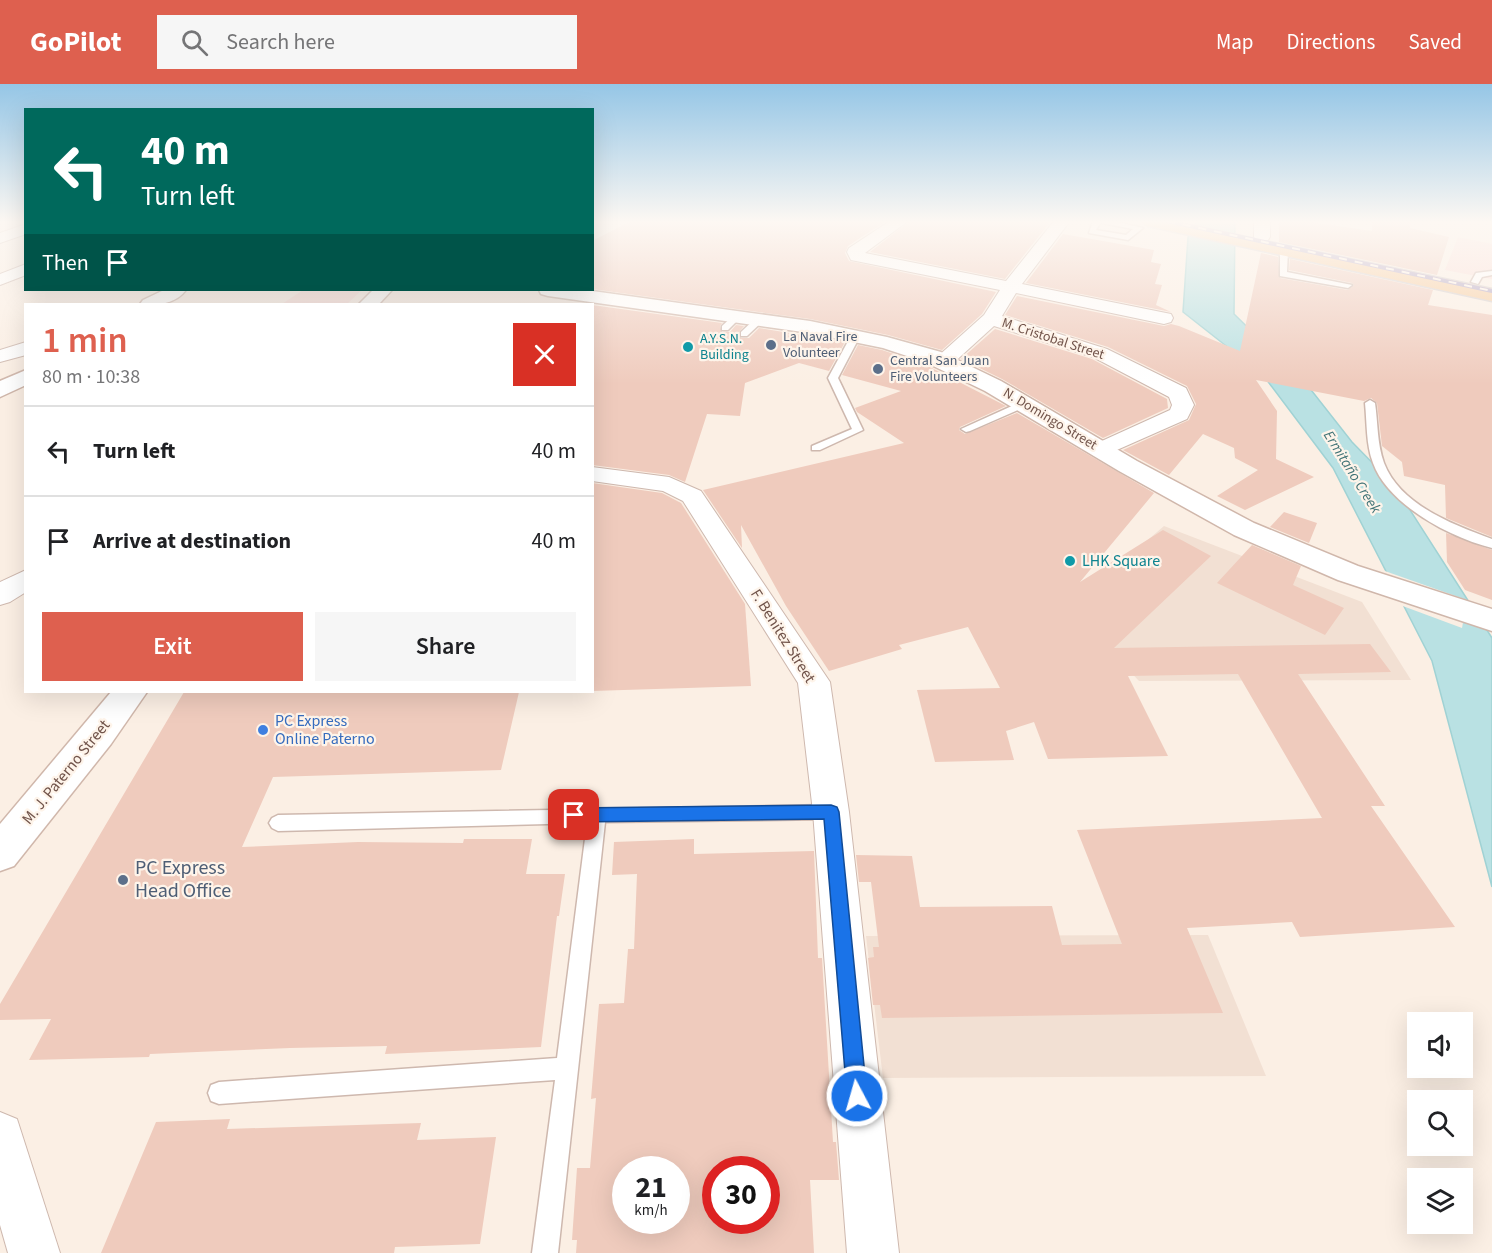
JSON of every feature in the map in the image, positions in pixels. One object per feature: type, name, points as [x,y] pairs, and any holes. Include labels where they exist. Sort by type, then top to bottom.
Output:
[{"type":"main road","points":[[1379,276],[1492,295]]},
{"type":"main road","points":[[1450,276],[1484,284]]},
{"type":"main road","points":[[152,303],[175,291]]},
{"type":"main road","points":[[369,303],[383,291]]},
{"type":"main road","name":"N. Domingo Street","points":[[553,291],[736,326],[760,319],[855,336],[908,349],[943,362],[993,386],[1101,450],[1244,529],[1348,573],[1478,615]]},
{"type":"main road","points":[[0,390],[24,377]]},
{"type":"main road","name":"M. J. Paterno Street","points":[[0,853],[129,693]]},
{"type":"street","points":[[950,276],[1164,318]]},
{"type":"street","points":[[943,362],[991,320],[1020,276]]},
{"type":"street","name":"M. Cristobal Street","points":[[991,320],[1100,352],[1178,393],[1183,405],[1179,414],[1101,450]]},
{"type":"street","points":[[0,356],[24,349]]},
{"type":"street","name":"F. Benitez Street","points":[[594,474],[669,484],[692,496],[814,682],[831,812],[873,1253]]},
{"type":"street","points":[[0,595],[24,580]]},
{"type":"street","points":[[0,1136],[34,1253]]},
{"type":"lane","points":[[1327,276],[1348,285]]},
{"type":"lane","points":[[816,448],[858,430],[844,403],[843,394],[833,378],[855,336]]},
{"type":"lane","points":[[1370,403],[1379,466],[1393,485],[1410,504],[1455,529],[1492,544]]},
{"type":"lane","points":[[966,429],[1023,404]]},
{"type":"lane","points":[[278,823],[597,814],[831,812]]},
{"type":"lane","points":[[544,1253],[597,814]]},
{"type":"lane","points":[[219,1093],[568,1068]]},
{"type":"shaded area","points":[[1474,276],[1492,276],[1492,279]]},
{"type":"shaded area","points":[[302,291],[361,291],[348,303],[284,303]]},
{"type":"shaded area","points":[[1164,526],[1362,602],[1411,680],[1139,681],[1070,607]]},
{"type":"shaded area","points":[[1208,935],[1266,1076],[883,1078],[866,936]]},
{"type":"water","name":"Ermitaño Creek","points":[[1185,276],[1234,276],[1234,314],[1308,386],[1352,442],[1394,485],[1492,638],[1492,887],[1432,661],[1333,468],[1263,375],[1183,312]]},
{"type":"pier","points":[[1382,570],[1467,600],[1462,628],[1400,605]]},
{"type":"building","points":[[594,276],[918,276],[996,292],[982,314],[942,350],[888,335],[810,319],[594,289]]},
{"type":"building","points":[[988,276],[1008,276],[1005,279]]},
{"type":"building","points":[[1032,276],[1158,276],[1155,284],[1162,285],[1156,305],[1171,312],[1026,283]]},
{"type":"building","points":[[1256,276],[1280,276],[1280,278],[1348,290],[1354,285],[1352,283],[1316,276],[1366,276],[1433,290],[1428,305],[1492,315],[1492,537],[1446,518],[1445,485],[1404,476],[1402,462],[1382,446],[1377,403],[1371,398],[1364,401],[1256,380],[1277,411],[1276,459],[1314,477],[1245,510],[1217,496],[1258,470],[1235,458],[1234,448],[1203,434],[1169,475],[1123,450],[1189,420],[1196,404],[1187,386],[1108,347],[1005,315],[1017,296],[1164,326],[1171,324],[1240,351]]},
{"type":"building","points":[[594,305],[722,323],[720,326],[722,332],[730,332],[736,325],[744,326],[739,332],[741,338],[749,338],[759,328],[845,342],[829,371],[799,363],[745,383],[740,416],[707,414],[685,482],[669,475],[594,465]]},
{"type":"building","points":[[995,329],[1092,359],[1167,399],[1168,408],[1103,438],[1002,379],[961,359]]},
{"type":"building","points":[[858,345],[882,350],[924,364],[1006,406],[960,427],[959,430],[965,434],[1017,413],[1154,493],[1080,582],[1163,530],[1211,556],[1114,648],[1370,644],[1391,672],[1298,674],[1385,806],[1371,806],[1455,927],[1300,937],[1292,922],[1187,928],[1223,1013],[882,1018],[880,1005],[873,1005],[868,958],[874,957],[873,947],[879,947],[871,882],[859,882],[856,855],[912,856],[920,907],[1052,906],[1062,945],[1122,944],[1077,830],[1322,818],[1238,674],[1128,676],[1168,756],[1048,759],[1034,722],[1006,731],[1014,760],[935,762],[917,690],[1000,688],[968,627],[899,645],[902,649],[829,671],[786,606],[741,525],[742,548],[703,490],[904,443],[857,412],[855,408],[901,391],[842,375]]},
{"type":"building","points":[[594,483],[662,493],[681,503],[745,604],[751,686],[594,691]]},
{"type":"building","points":[[1284,512],[1317,523],[1309,543],[1270,527]]},
{"type":"building","points":[[1446,533],[1492,550],[1492,600],[1465,590],[1447,562]]},
{"type":"building","points":[[1252,545],[1301,566],[1293,585],[1344,608],[1325,635],[1217,583]]},
{"type":"building","points":[[183,693],[519,693],[501,770],[273,777],[242,847],[358,842],[463,843],[464,839],[532,839],[526,874],[565,874],[559,916],[557,916],[541,1047],[385,1054],[387,1046],[290,1048],[150,1054],[149,1057],[29,1060],[51,1019],[0,1020],[0,1004]]},
{"type":"building","points":[[694,839],[694,854],[814,851],[818,958],[822,958],[833,1142],[836,1142],[839,1180],[810,1180],[814,1253],[576,1253],[577,1240],[572,1240],[577,1168],[590,1168],[596,1098],[591,1099],[599,1004],[624,1003],[628,949],[634,949],[637,874],[612,875],[614,842]]},
{"type":"building","points":[[230,1119],[227,1129],[421,1123],[417,1140],[496,1137],[480,1244],[395,1247],[394,1253],[101,1253],[156,1122]]},
{"type":"railway","points":[[1420,276],[1492,291]]},
{"type":"place","name":"La Naval Fire Volunteer","points":[[771,345]]},
{"type":"place","name":"A.Y.S.N. Building","points":[[688,347]]},
{"type":"place","name":"Central San Juan Fire Volunteers","points":[[878,369]]},
{"type":"place","name":"LHK Square","points":[[1070,561]]},
{"type":"place","name":"PC Express Online Paterno","points":[[263,730]]},
{"type":"place","name":"PC Express Head Office","points":[[123,880]]},
{"type":"route","points":[[574,815],[831,812],[857,1096]]}]
